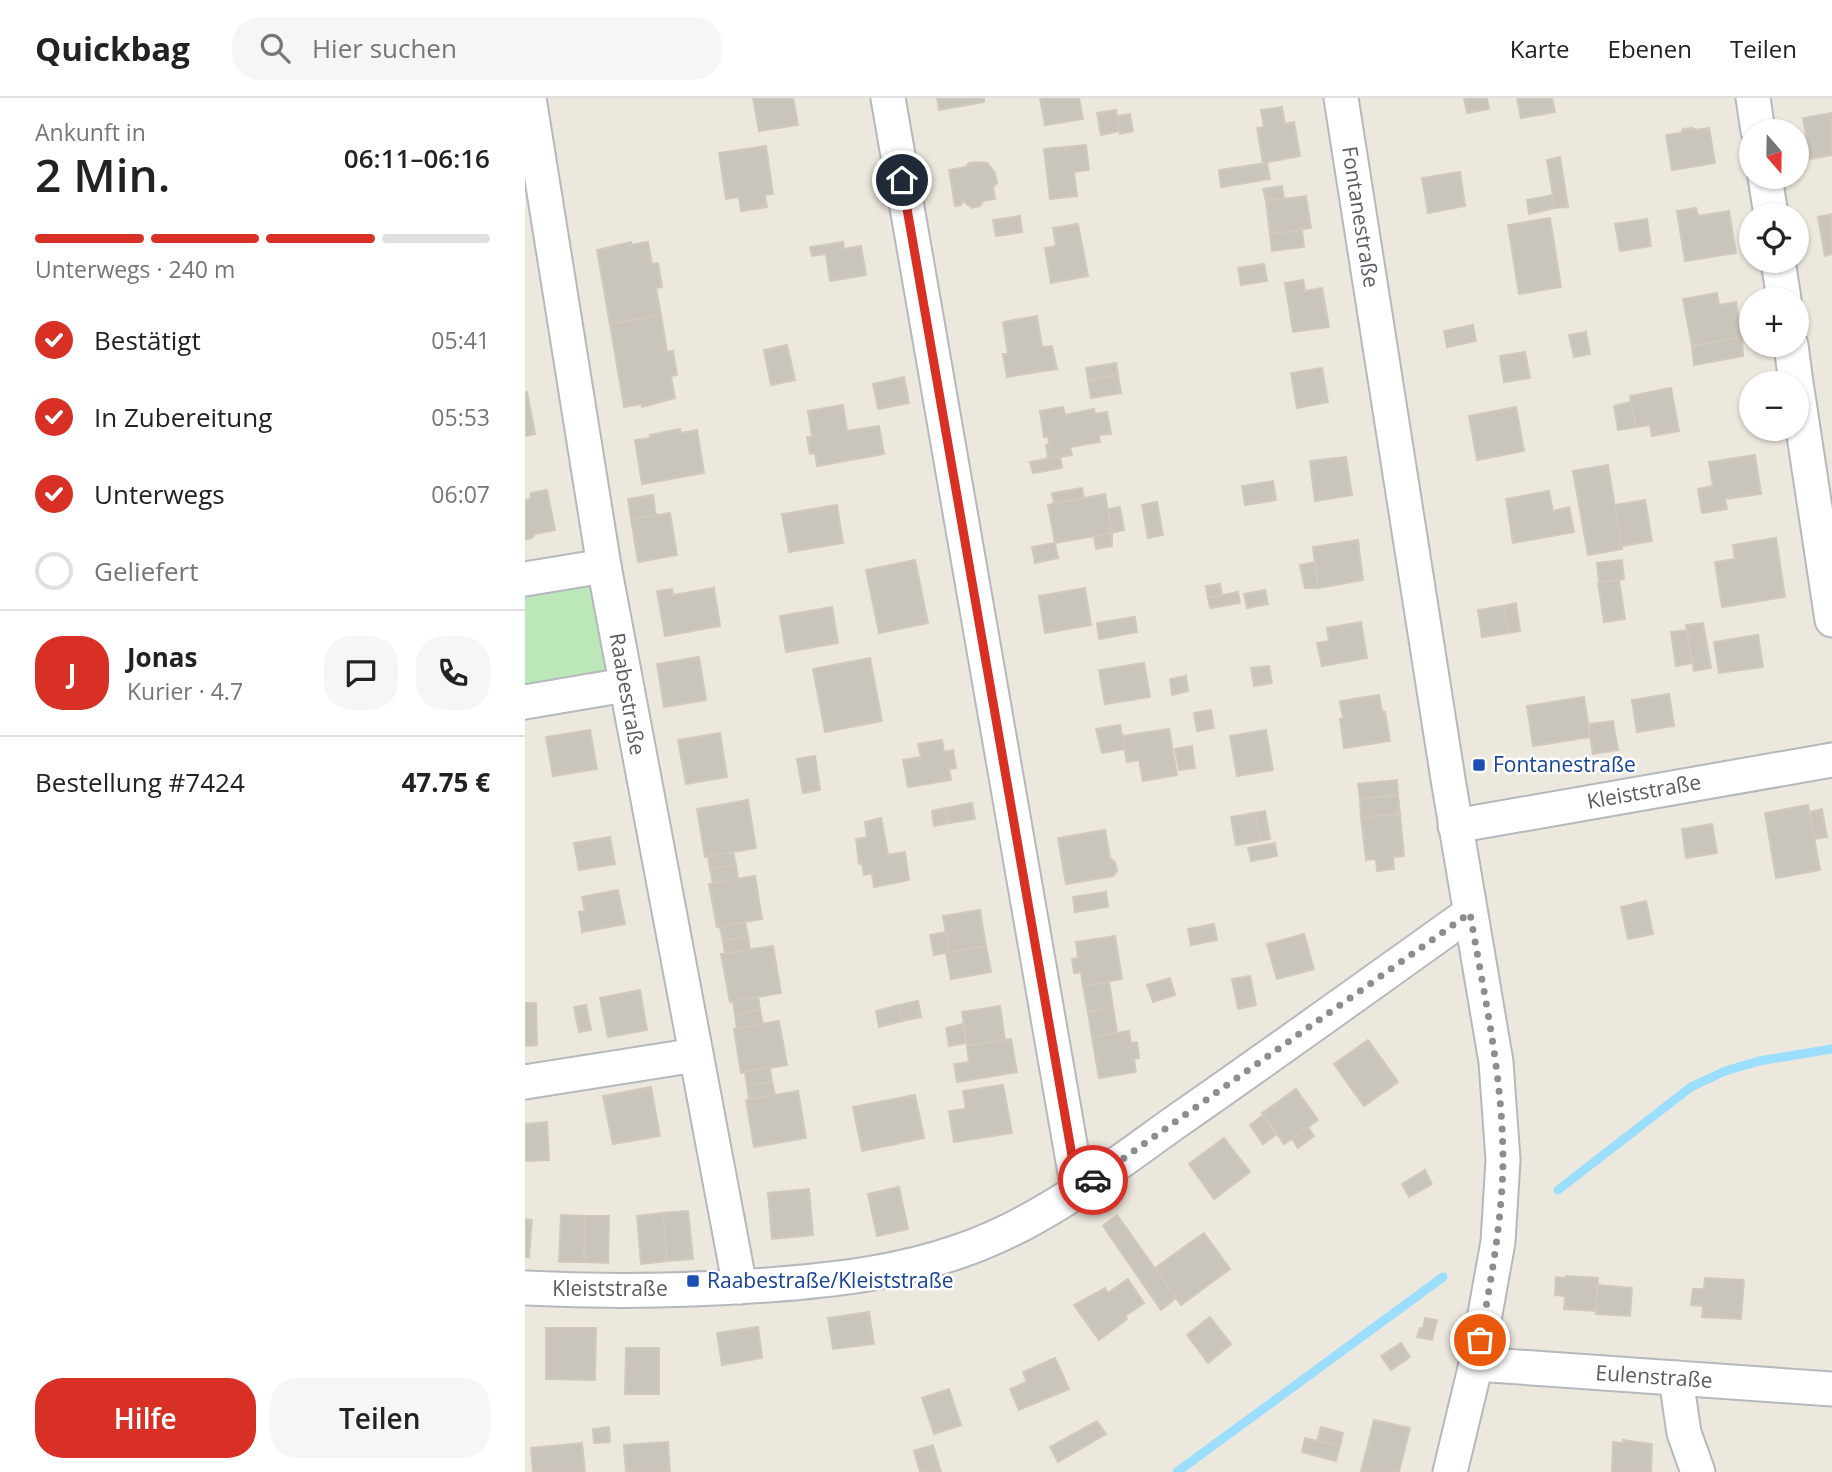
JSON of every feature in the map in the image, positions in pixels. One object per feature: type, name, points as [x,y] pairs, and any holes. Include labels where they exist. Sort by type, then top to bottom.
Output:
[{"type":"street","name":"Raabestraße","points":[[530,98],[625,685],[740,1287]]},
{"type":"street","points":[[888,98],[1078,1190]]},
{"type":"street","name":"Fontanestraße","points":[[1341,98],[1455,826],[1496,1062],[1503,1160],[1497,1242],[1476,1364],[1450,1472]]},
{"type":"street","points":[[1753,98],[1756,119]]},
{"type":"street","points":[[1805,441],[1832,620]]},
{"type":"street","points":[[525,579],[604,566]]},
{"type":"street","points":[[525,702],[625,685]]},
{"type":"street","name":"Kleiststraße","points":[[1455,826],[1832,760]]},
{"type":"street","name":"Kleiststraße","points":[[525,1288],[598,1292],[740,1287],[839,1279],[893,1269],[958,1252],[1003,1235],[1078,1190],[1470,913]]},
{"type":"street","points":[[525,1082],[696,1055]]},
{"type":"street","name":"Eulenstraße","points":[[1476,1364],[1832,1389]]},
{"type":"street","points":[[1676,1378],[1685,1433],[1698,1472]]},
{"type":"green space","points":[[601,571],[622,683],[525,700],[525,582]]},
{"type":"building","points":[[753,98],[793,98],[798,125],[759,131]]},
{"type":"building","points":[[937,98],[984,98],[984,102],[939,110]]},
{"type":"building","points":[[1040,98],[1079,98],[1083,119],[1045,125]]},
{"type":"building","points":[[1464,98],[1487,98],[1489,109],[1467,113]]},
{"type":"building","points":[[1517,98],[1552,98],[1555,112],[1521,118]]},
{"type":"building","points":[[1282,107],[1285,124],[1294,122],[1300,156],[1263,163],[1257,128],[1264,127],[1261,110]]},
{"type":"building","points":[[1116,110],[1119,131],[1101,135],[1097,113]]},
{"type":"building","points":[[1832,113],[1832,155],[1810,159],[1809,119],[1803,118]]},
{"type":"building","points":[[1130,114],[1133,131],[1120,134],[1117,116]]},
{"type":"building","points":[[1692,128],[1709,128],[1715,163],[1672,170],[1666,135]]},
{"type":"building","points":[[1086,145],[1089,170],[1074,172],[1077,196],[1050,199],[1044,149]]},
{"type":"building","points":[[766,146],[773,194],[765,195],[767,207],[741,211],[739,197],[726,199],[719,153]]},
{"type":"building","points":[[1560,157],[1568,207],[1555,208],[1547,160]]},
{"type":"building","points":[[978,162],[987,163],[995,173],[995,199],[983,201],[980,206],[972,208],[963,201],[961,205],[955,206],[949,170]]},
{"type":"building","points":[[1267,163],[1270,179],[1221,187],[1219,170]]},
{"type":"building","points":[[1460,172],[1465,206],[1428,213],[1422,178]]},
{"type":"building","points":[[1282,186],[1284,198],[1266,201],[1263,189]]},
{"type":"building","points":[[1553,195],[1555,208],[1529,214],[1527,200]]},
{"type":"building","points":[[1306,196],[1311,228],[1270,234],[1266,201]]},
{"type":"building","points":[[1696,208],[1698,216],[1729,211],[1736,253],[1685,261],[1677,211]]},
{"type":"building","points":[[1832,214],[1832,254],[1825,256],[1818,217]]},
{"type":"building","points":[[1020,216],[1022,232],[996,236],[993,220]]},
{"type":"building","points":[[1550,218],[1561,287],[1519,294],[1508,225]]},
{"type":"building","points":[[1647,219],[1651,246],[1620,251],[1615,224]]},
{"type":"building","points":[[1078,224],[1088,276],[1051,283],[1045,248],[1056,246],[1053,228]]},
{"type":"building","points":[[1302,230],[1304,247],[1272,251],[1270,234]]},
{"type":"building","points":[[631,242],[631,245],[648,242],[652,264],[658,263],[662,287],[656,288],[661,315],[610,324],[597,250]]},
{"type":"building","points":[[843,242],[844,249],[861,246],[866,275],[830,281],[826,254],[812,256],[810,247]]},
{"type":"building","points":[[1264,264],[1267,281],[1241,285],[1238,268]]},
{"type":"building","points":[[1303,280],[1305,291],[1322,288],[1329,327],[1293,332],[1285,283]]},
{"type":"building","points":[[1717,293],[1719,305],[1736,302],[1739,338],[1692,346],[1683,299]]},
{"type":"building","points":[[661,315],[667,352],[673,351],[677,375],[671,376],[675,398],[642,407],[641,404],[624,407],[610,324]]},
{"type":"building","points":[[1037,316],[1042,347],[1052,346],[1057,369],[1007,377],[1003,354],[1008,354],[1003,322]]},
{"type":"building","points":[[1473,325],[1476,341],[1447,347],[1444,331]]},
{"type":"building","points":[[1586,332],[1590,354],[1574,357],[1569,335]]},
{"type":"building","points":[[1739,338],[1739,357],[1694,365],[1692,346]]},
{"type":"building","points":[[787,345],[795,380],[771,385],[764,350]]},
{"type":"building","points":[[1525,352],[1530,378],[1504,382],[1500,356]]},
{"type":"building","points":[[1116,363],[1118,375],[1088,380],[1086,368]]},
{"type":"building","points":[[1322,368],[1328,402],[1297,408],[1291,373]]},
{"type":"building","points":[[1118,375],[1121,393],[1091,398],[1088,380]]},
{"type":"building","points":[[904,377],[909,403],[878,409],[873,384]]},
{"type":"building","points":[[1671,388],[1679,431],[1652,436],[1650,425],[1636,427],[1630,396]]},
{"type":"building","points":[[527,392],[535,434],[525,436],[525,393]]},
{"type":"building","points":[[1631,402],[1636,427],[1618,430],[1614,406]]},
{"type":"building","points":[[843,405],[847,431],[879,426],[884,454],[817,466],[815,453],[810,454],[807,437],[812,437],[808,411]]},
{"type":"building","points":[[1063,407],[1065,415],[1094,409],[1095,414],[1107,412],[1111,434],[1099,435],[1100,442],[1070,447],[1072,455],[1048,459],[1048,436],[1044,437],[1040,411]]},
{"type":"building","points":[[1516,407],[1524,451],[1477,460],[1469,416]]},
{"type":"building","points":[[680,429],[681,433],[697,430],[704,473],[642,484],[635,440]]},
{"type":"building","points":[[1755,455],[1761,494],[1725,499],[1727,509],[1702,513],[1698,489],[1713,486],[1709,462]]},
{"type":"building","points":[[1060,456],[1062,468],[1033,473],[1030,462]]},
{"type":"building","points":[[1346,457],[1352,495],[1315,501],[1310,461]]},
{"type":"building","points":[[1608,465],[1622,549],[1588,555],[1573,471]]},
{"type":"building","points":[[1273,481],[1276,500],[1245,505],[1242,486]]},
{"type":"building","points":[[1082,488],[1084,498],[1054,504],[1052,493]]},
{"type":"building","points":[[547,490],[555,530],[535,534],[525,540],[525,500],[530,499],[531,493]]},
{"type":"building","points":[[1549,491],[1553,511],[1569,507],[1574,532],[1513,543],[1506,499]]},
{"type":"building","points":[[1105,494],[1112,533],[1055,543],[1048,505]]},
{"type":"building","points":[[653,495],[656,515],[631,519],[628,499]]},
{"type":"building","points":[[1645,500],[1652,541],[1622,546],[1615,505]]},
{"type":"building","points":[[1157,502],[1163,535],[1148,538],[1142,505]]},
{"type":"building","points":[[837,505],[843,543],[789,552],[782,514]]},
{"type":"building","points":[[1120,507],[1124,530],[1112,533],[1108,509]]},
{"type":"building","points":[[670,513],[677,555],[638,562],[631,519]]},
{"type":"building","points":[[1112,533],[1112,546],[1096,549],[1094,536]]},
{"type":"building","points":[[1776,538],[1785,597],[1722,607],[1715,562],[1735,559],[1733,545]]},
{"type":"building","points":[[1358,540],[1363,580],[1318,588],[1313,547]]},
{"type":"building","points":[[1055,543],[1058,558],[1035,563],[1032,547]]},
{"type":"building","points":[[915,560],[928,623],[879,633],[866,570]]},
{"type":"building","points":[[1622,560],[1624,579],[1599,582],[1597,563]]},
{"type":"building","points":[[1315,562],[1318,588],[1305,588],[1300,565]]},
{"type":"building","points":[[1619,580],[1625,619],[1604,622],[1598,583]]},
{"type":"building","points":[[1220,584],[1222,595],[1208,598],[1206,586]]},
{"type":"building","points":[[714,588],[720,626],[665,636],[657,591],[672,589],[673,595]]},
{"type":"building","points":[[1085,588],[1091,625],[1045,633],[1039,596]]},
{"type":"building","points":[[1265,590],[1268,604],[1247,608],[1244,594]]},
{"type":"building","points":[[1238,592],[1240,603],[1210,608],[1208,598]]},
{"type":"building","points":[[1516,603],[1520,631],[1508,633],[1503,606]]},
{"type":"building","points":[[1503,606],[1508,633],[1482,637],[1478,610]]},
{"type":"building","points":[[832,607],[838,643],[786,652],[780,616]]},
{"type":"building","points":[[1135,617],[1137,632],[1099,639],[1097,623]]},
{"type":"building","points":[[1361,622],[1367,658],[1322,666],[1317,643],[1329,641],[1327,628]]},
{"type":"building","points":[[1703,623],[1711,668],[1694,671],[1686,625]]},
{"type":"building","points":[[1686,630],[1692,663],[1676,666],[1671,632]]},
{"type":"building","points":[[1758,635],[1763,667],[1719,673],[1714,642]]},
{"type":"building","points":[[699,657],[706,700],[664,707],[657,664]]},
{"type":"building","points":[[870,658],[882,721],[825,732],[813,669]]},
{"type":"building","points":[[1144,663],[1150,697],[1105,704],[1099,670]]},
{"type":"building","points":[[1269,666],[1272,683],[1254,686],[1251,668]]},
{"type":"building","points":[[1186,676],[1188,691],[1172,695],[1170,679]]},
{"type":"building","points":[[1669,694],[1674,726],[1637,732],[1632,700]]},
{"type":"building","points":[[1379,695],[1390,741],[1344,748],[1340,701]]},
{"type":"building","points":[[1584,697],[1590,737],[1533,746],[1527,706]]},
{"type":"building","points":[[1211,710],[1214,728],[1197,731],[1194,713]]},
{"type":"building","points":[[1613,721],[1618,750],[1593,754],[1588,724]]},
{"type":"building","points":[[1120,725],[1125,749],[1102,753],[1096,729]]},
{"type":"building","points":[[1169,729],[1177,775],[1143,781],[1139,760],[1127,762],[1122,736]]},
{"type":"building","points":[[590,730],[597,769],[553,776],[546,737]]},
{"type":"building","points":[[1266,730],[1273,770],[1237,776],[1230,736]]},
{"type":"building","points":[[720,733],[727,777],[686,784],[678,740]]},
{"type":"building","points":[[942,740],[944,752],[953,750],[956,768],[949,769],[951,780],[908,787],[903,760],[921,757],[918,744]]},
{"type":"building","points":[[1192,746],[1195,768],[1179,770],[1175,749]]},
{"type":"building","points":[[815,756],[820,790],[803,793],[797,759]]},
{"type":"building","points":[[1397,780],[1398,795],[1360,799],[1358,784]]},
{"type":"building","points":[[1398,795],[1400,814],[1361,817],[1360,799]]},
{"type":"building","points":[[748,800],[756,848],[705,857],[697,809]]},
{"type":"building","points":[[972,803],[975,819],[949,823],[946,808]]},
{"type":"building","points":[[1808,805],[1820,870],[1776,878],[1765,813]]},
{"type":"building","points":[[945,808],[948,823],[934,826],[932,811]]},
{"type":"building","points":[[1822,809],[1827,837],[1815,839],[1810,812]]},
{"type":"building","points":[[1265,811],[1270,839],[1260,841],[1255,813]]},
{"type":"building","points":[[1255,813],[1260,841],[1236,845],[1231,817]]},
{"type":"building","points":[[1400,814],[1404,856],[1393,857],[1394,869],[1377,871],[1376,859],[1366,860],[1361,817]]},
{"type":"building","points":[[881,818],[888,855],[905,852],[909,880],[874,887],[872,873],[864,875],[862,863],[859,864],[856,839],[867,837],[865,822]]},
{"type":"building","points":[[1712,824],[1717,853],[1686,858],[1682,829]]},
{"type":"building","points":[[1105,830],[1110,858],[1115,862],[1117,871],[1113,876],[1066,884],[1058,838]]},
{"type":"building","points":[[610,837],[615,864],[579,870],[574,843]]},
{"type":"building","points":[[1275,843],[1277,856],[1251,861],[1248,848]]},
{"type":"building","points":[[733,852],[736,865],[710,869],[708,856]]},
{"type":"building","points":[[736,865],[738,879],[713,884],[710,869]]},
{"type":"building","points":[[755,876],[762,919],[717,927],[709,884]]},
{"type":"building","points":[[618,890],[625,924],[582,932],[579,912],[585,911],[582,897]]},
{"type":"building","points":[[1106,892],[1108,907],[1075,912],[1073,897]]},
{"type":"building","points":[[1646,901],[1653,934],[1628,939],[1621,907]]},
{"type":"building","points":[[980,910],[986,946],[949,952],[943,916]]},
{"type":"building","points":[[745,922],[748,936],[723,941],[720,927]]},
{"type":"building","points":[[1214,924],[1217,940],[1191,945],[1188,929]]},
{"type":"building","points":[[946,932],[949,952],[934,955],[930,935]]},
{"type":"building","points":[[1304,934],[1314,969],[1277,979],[1267,944]]},
{"type":"building","points":[[748,936],[750,950],[725,954],[723,941]]},
{"type":"building","points":[[1115,936],[1122,979],[1083,986],[1081,972],[1074,973],[1072,959],[1078,958],[1076,942]]},
{"type":"building","points":[[773,946],[781,993],[730,1002],[721,954]]},
{"type":"building","points":[[986,946],[991,972],[951,979],[946,953]]},
{"type":"building","points":[[1250,976],[1256,1005],[1238,1009],[1232,979]]},
{"type":"building","points":[[1170,978],[1175,995],[1153,1002],[1147,985]]},
{"type":"building","points":[[1109,982],[1113,1007],[1088,1012],[1083,986]]},
{"type":"building","points":[[640,990],[647,1030],[608,1037],[600,998]]},
{"type":"building","points":[[758,997],[760,1010],[735,1015],[733,1001]]},
{"type":"building","points":[[918,1001],[921,1017],[902,1021],[899,1005]]},
{"type":"building","points":[[525,1003],[536,1003],[537,1045],[525,1046]]},
{"type":"building","points":[[586,1005],[591,1030],[579,1032],[574,1007]]},
{"type":"building","points":[[899,1005],[902,1021],[879,1027],[876,1011]]},
{"type":"building","points":[[1000,1006],[1005,1040],[967,1046],[962,1012]]},
{"type":"building","points":[[1113,1007],[1117,1033],[1092,1037],[1088,1012]]},
{"type":"building","points":[[760,1010],[763,1025],[737,1029],[735,1015]]},
{"type":"building","points":[[779,1021],[787,1065],[741,1073],[734,1029]]},
{"type":"building","points":[[963,1024],[966,1043],[949,1046],[946,1028]]},
{"type":"building","points":[[1129,1031],[1131,1043],[1137,1042],[1139,1058],[1134,1059],[1136,1072],[1099,1078],[1092,1037]]},
{"type":"building","points":[[1011,1039],[1017,1072],[957,1082],[954,1064],[969,1062],[967,1046]]},
{"type":"building","points":[[1368,1040],[1398,1082],[1364,1106],[1334,1064]]},
{"type":"building","points":[[770,1067],[772,1082],[747,1086],[745,1072]]},
{"type":"building","points":[[772,1082],[775,1095],[749,1099],[747,1086]]},
{"type":"building","points":[[1003,1085],[1012,1133],[954,1142],[949,1111],[966,1109],[963,1091]]},
{"type":"building","points":[[651,1087],[660,1136],[613,1144],[603,1096]]},
{"type":"building","points":[[1296,1089],[1318,1120],[1284,1144],[1262,1113]]},
{"type":"building","points":[[798,1091],[806,1138],[754,1147],[746,1100]]},
{"type":"building","points":[[915,1095],[924,1138],[862,1151],[853,1107]]},
{"type":"building","points":[[1263,1115],[1276,1135],[1263,1144],[1250,1125]]},
{"type":"building","points":[[547,1122],[549,1160],[525,1161],[525,1124]]},
{"type":"building","points":[[1308,1127],[1314,1136],[1298,1148],[1292,1139]]},
{"type":"building","points":[[1224,1138],[1250,1172],[1214,1199],[1189,1164]]},
{"type":"building","points":[[1425,1170],[1432,1184],[1409,1197],[1402,1184]]},
{"type":"building","points":[[899,1187],[908,1229],[877,1236],[868,1194]]},
{"type":"building","points":[[809,1189],[813,1235],[772,1239],[768,1193]]},
{"type":"building","points":[[688,1211],[693,1259],[667,1261],[663,1213]]},
{"type":"building","points":[[663,1213],[667,1261],[641,1264],[637,1216]]},
{"type":"building","points":[[561,1215],[585,1216],[584,1262],[559,1262]]},
{"type":"building","points":[[1117,1215],[1176,1298],[1161,1310],[1103,1226]]},
{"type":"building","points":[[585,1216],[609,1216],[608,1263],[584,1262]]},
{"type":"building","points":[[525,1219],[532,1220],[529,1257],[525,1257]]},
{"type":"building","points":[[1204,1233],[1230,1269],[1181,1305],[1155,1268]]},
{"type":"building","points":[[1556,1277],[1598,1278],[1596,1311],[1564,1309],[1565,1296],[1555,1295]]},
{"type":"building","points":[[1705,1278],[1744,1280],[1741,1319],[1702,1317],[1703,1306],[1691,1305],[1693,1289],[1704,1289]]},
{"type":"building","points":[[1128,1279],[1144,1303],[1099,1340],[1074,1305],[1105,1288],[1108,1293]]},
{"type":"building","points":[[1598,1285],[1632,1288],[1630,1316],[1596,1314]]},
{"type":"building","points":[[869,1312],[874,1344],[833,1349],[828,1318]]},
{"type":"building","points":[[1210,1317],[1231,1344],[1208,1363],[1187,1335]]},
{"type":"building","points":[[1425,1318],[1437,1320],[1432,1340],[1417,1337]]},
{"type":"building","points":[[758,1327],[762,1358],[722,1365],[717,1333]]},
{"type":"building","points":[[546,1328],[596,1328],[595,1380],[546,1379]]},
{"type":"building","points":[[1401,1343],[1410,1357],[1391,1370],[1381,1356]]},
{"type":"building","points":[[626,1348],[659,1348],[659,1394],[625,1394]]},
{"type":"building","points":[[1055,1358],[1069,1389],[1019,1410],[1010,1389],[1027,1382],[1023,1372]]},
{"type":"building","points":[[949,1389],[961,1425],[934,1434],[922,1398]]},
{"type":"building","points":[[1374,1420],[1410,1428],[1399,1472],[1361,1472]]},
{"type":"building","points":[[1097,1421],[1106,1434],[1058,1462],[1050,1447]]},
{"type":"building","points":[[609,1427],[610,1442],[594,1443],[593,1429]]},
{"type":"building","points":[[1321,1427],[1343,1433],[1340,1446],[1317,1441]]},
{"type":"building","points":[[1305,1438],[1340,1446],[1336,1461],[1302,1452]]},
{"type":"building","points":[[1623,1440],[1652,1444],[1651,1472],[1612,1472],[1613,1442],[1623,1443]]},
{"type":"building","points":[[668,1442],[670,1472],[626,1472],[624,1445]]},
{"type":"building","points":[[582,1443],[585,1472],[533,1472],[531,1448]]},
{"type":"building","points":[[933,1445],[941,1472],[920,1472],[914,1451]]},
{"type":"waterway","points":[[1558,1190],[1691,1087],[1725,1071],[1759,1061],[1832,1049]]},
{"type":"waterway","points":[[1177,1472],[1443,1277]]},
{"type":"way so far","points":[[1093,1180],[1470,913],[1496,1062],[1503,1160],[1497,1242],[1480,1340]]},
{"type":"place","name":"Fontanestraße","points":[[1479,765]]},
{"type":"place","name":"Raabestraße/Kleiststraße","points":[[693,1281]]},
{"type":"route","points":[[902,180],[1078,1190],[1093,1180]]}]
